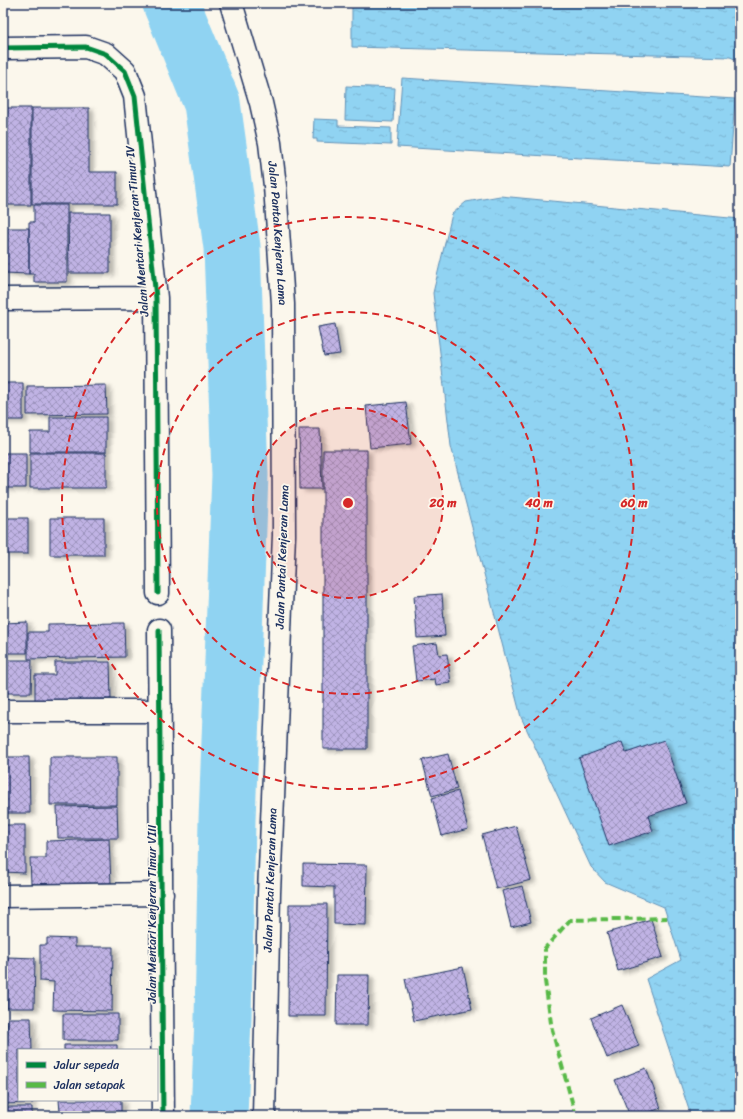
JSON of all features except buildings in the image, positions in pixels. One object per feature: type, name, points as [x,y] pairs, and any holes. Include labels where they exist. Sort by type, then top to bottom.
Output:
[{"type":"street","name":"Jalan Pantai Kenjeran Lama","points":[[231,3],[261,103],[270,143],[275,186],[283,304],[284,535],[269,893],[264,1116]]},
{"type":"street","name":"Jalan Mentari Kenjeran Timur IV","points":[[3,48],[86,47],[106,54],[124,71],[134,96],[156,298],[158,593]]},
{"type":"street","points":[[3,299],[156,298]]},
{"type":"street","points":[[3,711],[160,711],[159,630]]},
{"type":"street","name":"Jalan Mentari Kenjeran Timur VIII","points":[[160,711],[163,1116]]},
{"type":"street","points":[[3,896],[162,894]]},
{"type":"water","points":[[352,3],[740,3],[740,61],[730,57],[352,47]]},
{"type":"water","points":[[402,78],[735,99],[730,167],[397,147]]},
{"type":"water","points":[[346,86],[395,88],[393,122],[345,120]]},
{"type":"water","points":[[314,119],[338,120],[338,126],[391,128],[391,145],[317,142],[317,139],[313,139]]},
{"type":"water","points":[[500,196],[740,219],[740,1116],[691,1116],[646,979],[681,960],[664,907],[605,882],[591,867],[521,717],[451,446],[433,293],[452,214],[466,202]]},
{"type":"waterway","points":[[171,3],[212,103],[232,247],[240,475],[227,820],[223,1018],[219,1116]]},
{"type":"marked path","points":[[576,1116],[552,1030],[545,981],[545,948],[570,920],[667,918]]},
{"type":"cycle path","points":[[3,48],[86,47],[106,54],[125,71],[135,96],[156,298],[158,593]]},
{"type":"cycle path","points":[[159,630],[163,1116]]}]
